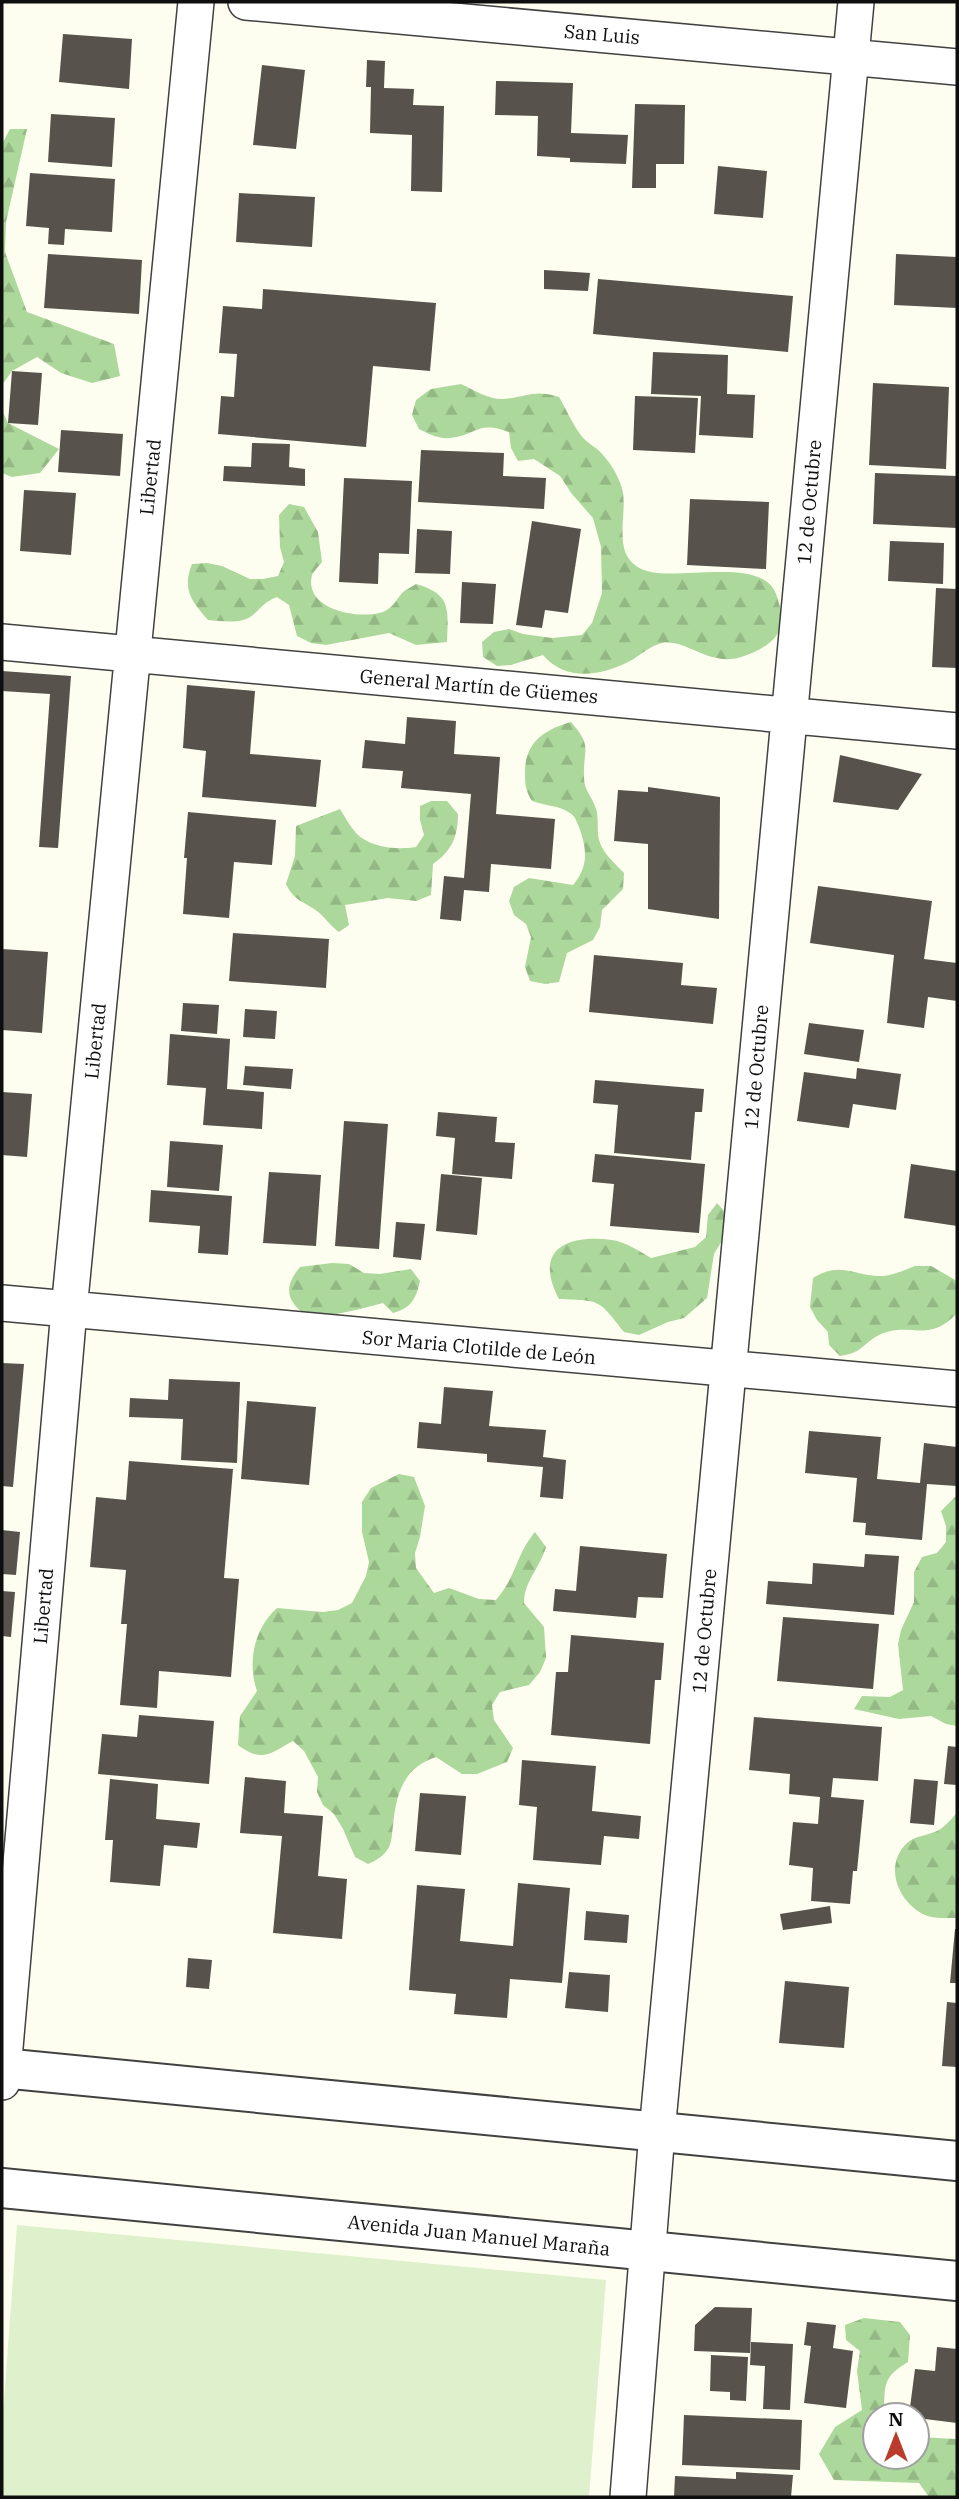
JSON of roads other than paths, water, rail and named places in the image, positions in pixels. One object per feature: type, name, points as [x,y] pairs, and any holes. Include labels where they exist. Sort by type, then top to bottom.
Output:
[{"type":"street","name":"Libertad","points":[[2,2073],[69,1310],[196,2]]},
{"type":"street","name":"San Luis","points":[[246,2],[957,67]]},
{"type":"street","name":"12 de Octubre","points":[[628,2497],[646,2251],[856,2]]},
{"type":"street","name":"General Martín de Güemes","points":[[2,642],[957,731]]},
{"type":"street","name":"Sor Maria Clotilde de León","points":[[2,1303],[957,1389]]},
{"type":"street","points":[[2,2073],[957,2161]]},
{"type":"street","name":"Avenida Juan Manuel Maraña","points":[[2,2188],[957,2281]]}]
